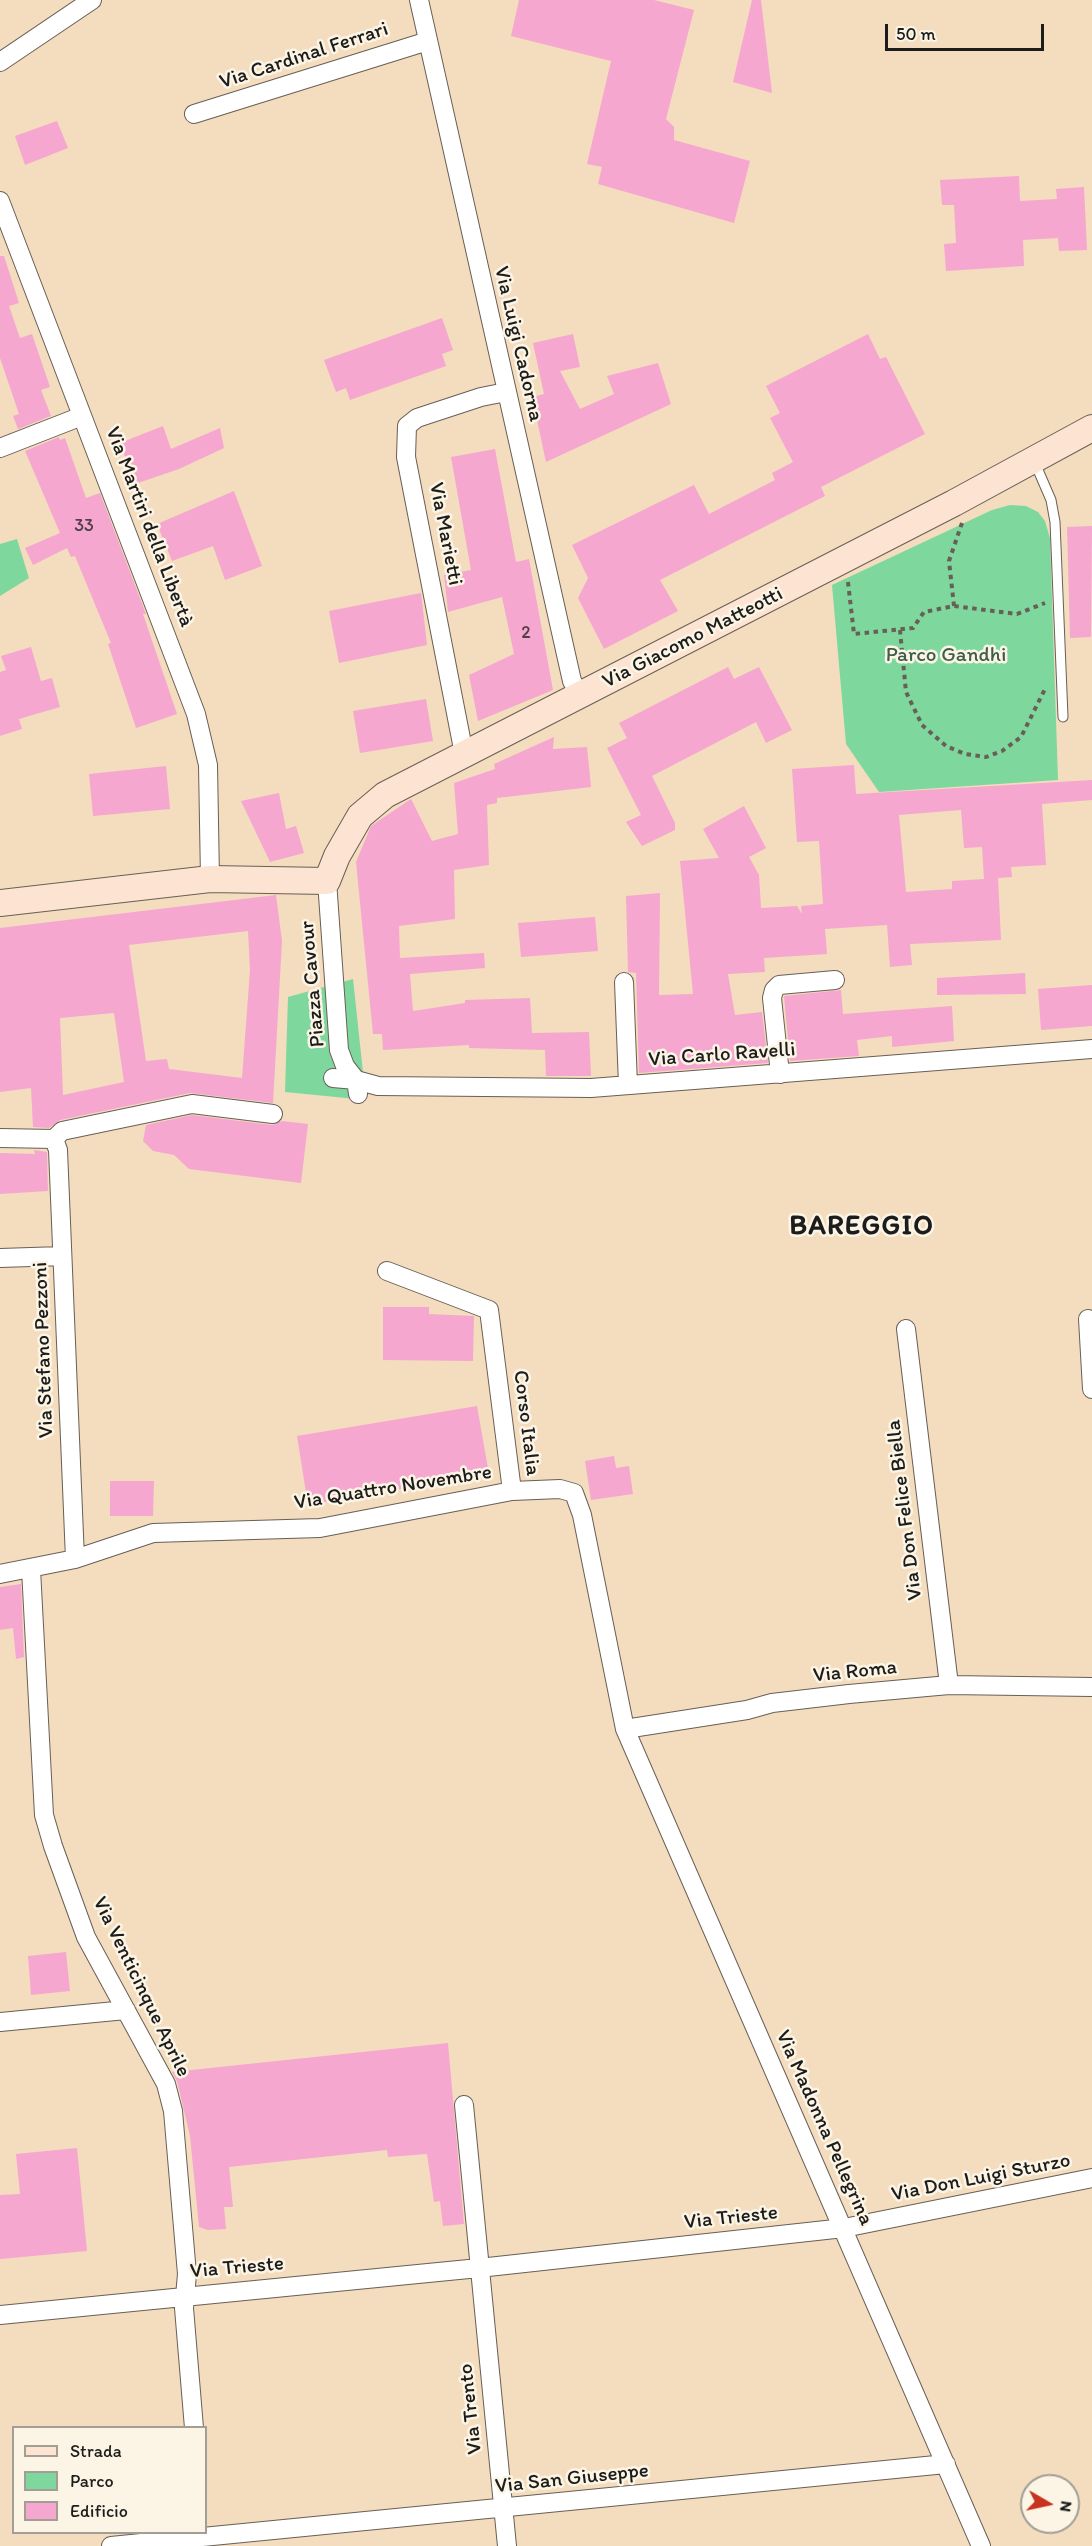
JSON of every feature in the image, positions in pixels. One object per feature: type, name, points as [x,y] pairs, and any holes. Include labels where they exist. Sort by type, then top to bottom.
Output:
[{"type":"street","points":[[0,62],[92,0]]},
{"type":"street","name":"Via Luigi Cadorna","points":[[419,0],[572,681],[580,695]]},
{"type":"street","name":"Via Cardinal Ferrari","points":[[194,114],[428,40]]},
{"type":"street","name":"Via Martiri della Libertà","points":[[0,201],[196,714],[208,765],[210,879]]},
{"type":"street","name":"Via Marietti","points":[[464,754],[406,457],[407,426],[428,414],[481,397],[506,392]]},
{"type":"street","points":[[0,448],[82,416]]},
{"type":"street","name":"Via Giacomo Matteotti","points":[[327,881],[337,856],[360,816],[385,795],[954,503],[1092,428]]},
{"type":"street","points":[[0,903],[210,879],[276,888],[327,881]]},
{"type":"street","name":"Piazza Cavour","points":[[327,881],[322,928],[339,1050],[357,1087]]},
{"type":"street","points":[[780,1074],[772,998],[774,990],[779,985],[835,980]]},
{"type":"street","points":[[624,982],[628,1085]]},
{"type":"street","name":"Via Carlo Ravelli","points":[[333,1078],[357,1087],[591,1088],[1092,1049]]},
{"type":"street","points":[[0,1138],[54,1139],[62,1131],[192,1104],[273,1114]]},
{"type":"street","name":"Via Stefano Pezzoni","points":[[54,1139],[58,1150],[75,1559]]},
{"type":"street","points":[[0,1258],[62,1256]]},
{"type":"street","name":"Corso Italia","points":[[387,1271],[489,1310],[512,1491],[560,1489],[574,1493],[582,1515],[625,1730]]},
{"type":"street","points":[[1088,1319],[1092,1389]]},
{"type":"street","name":"Via Don Felice Biella","points":[[906,1329],[949,1685]]},
{"type":"street","name":"Via Quattro Novembre","points":[[0,1574],[75,1559],[153,1533],[320,1527],[512,1491]]},
{"type":"street","name":"Via Venticinque Aprile","points":[[31,1569],[44,1815],[86,1937],[166,2084],[173,2111],[187,2274],[184,2295],[194,2426]]},
{"type":"street","name":"Via Roma","points":[[625,1730],[747,1710],[772,1703],[949,1685],[1092,1687]]},
{"type":"street","name":"Via Madonna Pellegrina","points":[[625,1730],[981,2546]]},
{"type":"street","points":[[0,2022],[126,2010]]},
{"type":"street","points":[[464,2105],[479,2268]]},
{"type":"street","name":"Via Don Luigi Sturzo","points":[[844,2229],[1092,2178]]},
{"type":"street","name":"Via Trieste","points":[[0,2315],[844,2229]]},
{"type":"street","name":"Via Trento","points":[[479,2268],[507,2546]]},
{"type":"street","name":"Via San Giuseppe","points":[[203,2539],[946,2464]]},
{"type":"street","points":[[111,2546],[203,2539]]},
{"type":"lane","points":[[1034,460],[1051,500],[1055,522],[1063,717]]},
{"type":"path","points":[[954,503],[963,525],[949,561],[954,606]]},
{"type":"path","points":[[825,569],[847,577],[854,634],[913,628],[924,612],[954,606],[1017,614],[1038,608],[1059,594]]},
{"type":"path","points":[[900,630],[906,692],[922,725],[946,746],[965,754],[986,757],[1002,752],[1021,737],[1061,657]]},
{"type":"green space","name":"Parco Gandhi","points":[[1010,505],[1026,506],[1038,512],[1045,521],[1050,538],[1058,780],[879,792],[846,744],[832,585],[992,510]]},
{"type":"green space","points":[[17,539],[29,578],[0,596],[0,544]]},
{"type":"green space","points":[[353,979],[366,1100],[285,1092],[288,997]]},
{"type":"building","points":[[519,0],[654,0],[694,10],[666,119],[674,127],[674,140],[750,161],[734,223],[598,184],[602,167],[587,164],[611,61],[511,36]]},
{"type":"building","points":[[752,0],[761,0],[772,93],[733,82]]},
{"type":"building","points":[[57,121],[68,148],[25,165],[15,136]]},
{"type":"building","points":[[1019,176],[1020,201],[1057,199],[1056,189],[1084,187],[1087,250],[1059,251],[1058,238],[1023,240],[1024,266],[946,271],[944,244],[956,243],[954,205],[942,205],[940,180]]},
{"type":"building","points":[[0,256],[4,256],[19,303],[9,306],[20,338],[32,334],[50,387],[41,390],[51,416],[18,429],[13,416],[19,414],[0,358]]},
{"type":"building","points":[[442,318],[453,350],[442,354],[446,366],[350,400],[346,388],[336,392],[324,360]]},
{"type":"building","points":[[573,334],[580,367],[560,371],[580,409],[614,394],[607,376],[658,363],[671,404],[546,462],[532,397],[544,394],[533,343]]},
{"type":"building","points":[[868,334],[880,359],[886,357],[925,434],[821,487],[825,496],[660,580],[678,611],[604,649],[578,598],[588,578],[572,545],[694,485],[709,514],[775,480],[772,473],[793,462],[770,418],[780,413],[766,386]]},
{"type":"building","points":[[163,426],[171,449],[220,428],[224,448],[179,469],[135,484],[120,443]]},
{"type":"building","points":[[59,437],[60,440],[65,438],[86,498],[100,493],[146,614],[143,614],[177,714],[136,728],[108,644],[111,643],[75,556],[71,557],[67,548],[33,565],[25,548],[60,533],[25,451]]},
{"type":"building","points":[[495,449],[516,562],[529,559],[553,690],[478,721],[469,675],[514,654],[502,597],[448,612],[444,575],[471,570],[451,457]]},
{"type":"building","points":[[234,491],[262,566],[225,580],[213,546],[172,561],[157,524]]},
{"type":"building","points":[[1092,526],[1091,637],[1070,638],[1067,527]]},
{"type":"building","points":[[421,593],[427,645],[339,663],[329,611]]},
{"type":"building","points":[[31,647],[41,681],[52,678],[60,707],[19,719],[22,729],[0,736],[0,672],[6,670],[1,656]]},
{"type":"building","points":[[728,667],[734,679],[759,667],[792,730],[766,743],[756,722],[652,776],[675,823],[675,830],[642,846],[626,822],[641,815],[607,748],[627,738],[619,723]]},
{"type":"building","points":[[426,699],[433,741],[360,753],[353,711]]},
{"type":"building","points":[[554,737],[553,749],[587,747],[591,787],[497,798],[497,803],[487,805],[489,865],[454,870],[455,919],[399,926],[400,958],[484,953],[485,968],[410,974],[413,1011],[465,1003],[465,1000],[530,998],[532,1033],[589,1032],[591,1076],[546,1076],[545,1050],[469,1048],[469,1045],[383,1050],[382,1034],[373,1034],[356,862],[371,826],[411,799],[432,841],[458,834],[454,783],[495,769],[494,764]]},
{"type":"building","points":[[854,765],[856,794],[1092,780],[1092,800],[1042,804],[1046,865],[1011,867],[1012,877],[998,878],[1001,940],[910,944],[912,965],[890,967],[887,925],[825,929],[827,954],[764,958],[765,972],[728,974],[735,1015],[762,1012],[768,1063],[639,1073],[636,973],[628,972],[626,896],[660,893],[659,995],[693,994],[680,861],[719,858],[703,829],[744,806],[766,848],[749,857],[759,875],[761,908],[797,906],[802,914],[801,906],[823,904],[819,841],[797,842],[792,769]],"holes":[[[961,810],[964,848],[982,847],[984,879],[952,881],[952,889],[906,892],[899,815]]]},
{"type":"building","points":[[166,766],[170,809],[93,816],[89,774]]},
{"type":"building","points":[[279,793],[286,829],[296,826],[304,853],[270,862],[241,801]]},
{"type":"building","points":[[276,895],[282,941],[273,1103],[190,1093],[60,1120],[49,1128],[33,1127],[31,1088],[0,1092],[0,928]],"holes":[[[248,931],[250,970],[242,1078],[169,1069],[167,1059],[146,1061],[129,945]],[[114,1013],[124,1082],[63,1095],[60,1018]]]},
{"type":"building","points":[[595,917],[598,951],[521,957],[518,923]]},
{"type":"building","points":[[1025,973],[1026,994],[937,995],[937,978]]},
{"type":"building","points":[[1092,985],[1092,1026],[1041,1030],[1038,989]]},
{"type":"building","points":[[841,990],[843,1014],[952,1006],[954,1041],[892,1047],[892,1036],[857,1040],[859,1056],[790,1061],[784,996]]},
{"type":"building","points":[[192,1115],[272,1125],[282,1121],[308,1124],[301,1183],[189,1169],[174,1155],[153,1151],[143,1141],[146,1125]]},
{"type":"building","points":[[34,1150],[47,1152],[48,1191],[0,1194],[0,1153],[35,1154]]},
{"type":"building","points":[[383,1307],[429,1307],[429,1314],[474,1316],[473,1361],[383,1360]]},
{"type":"building","points":[[477,1406],[489,1474],[308,1505],[297,1436]]},
{"type":"building","points":[[614,1456],[616,1468],[629,1466],[633,1494],[591,1500],[585,1461]]},
{"type":"building","points":[[110,1481],[154,1481],[153,1516],[110,1516]]},
{"type":"building","points":[[21,1584],[24,1657],[16,1659],[13,1628],[0,1630],[0,1587]]},
{"type":"building","points":[[66,1952],[70,1991],[31,1995],[28,1956]]},
{"type":"building","points":[[448,2043],[464,2224],[443,2226],[440,2201],[434,2202],[427,2154],[388,2157],[387,2150],[229,2167],[233,2207],[224,2207],[226,2229],[208,2230],[199,2227],[190,2136],[177,2081],[172,2072]]},
{"type":"building","points":[[77,2148],[87,2251],[0,2259],[0,2195],[20,2194],[16,2154]]},
{"type":"district","name":"BAREGGIO","points":[[862,1227]]}]
